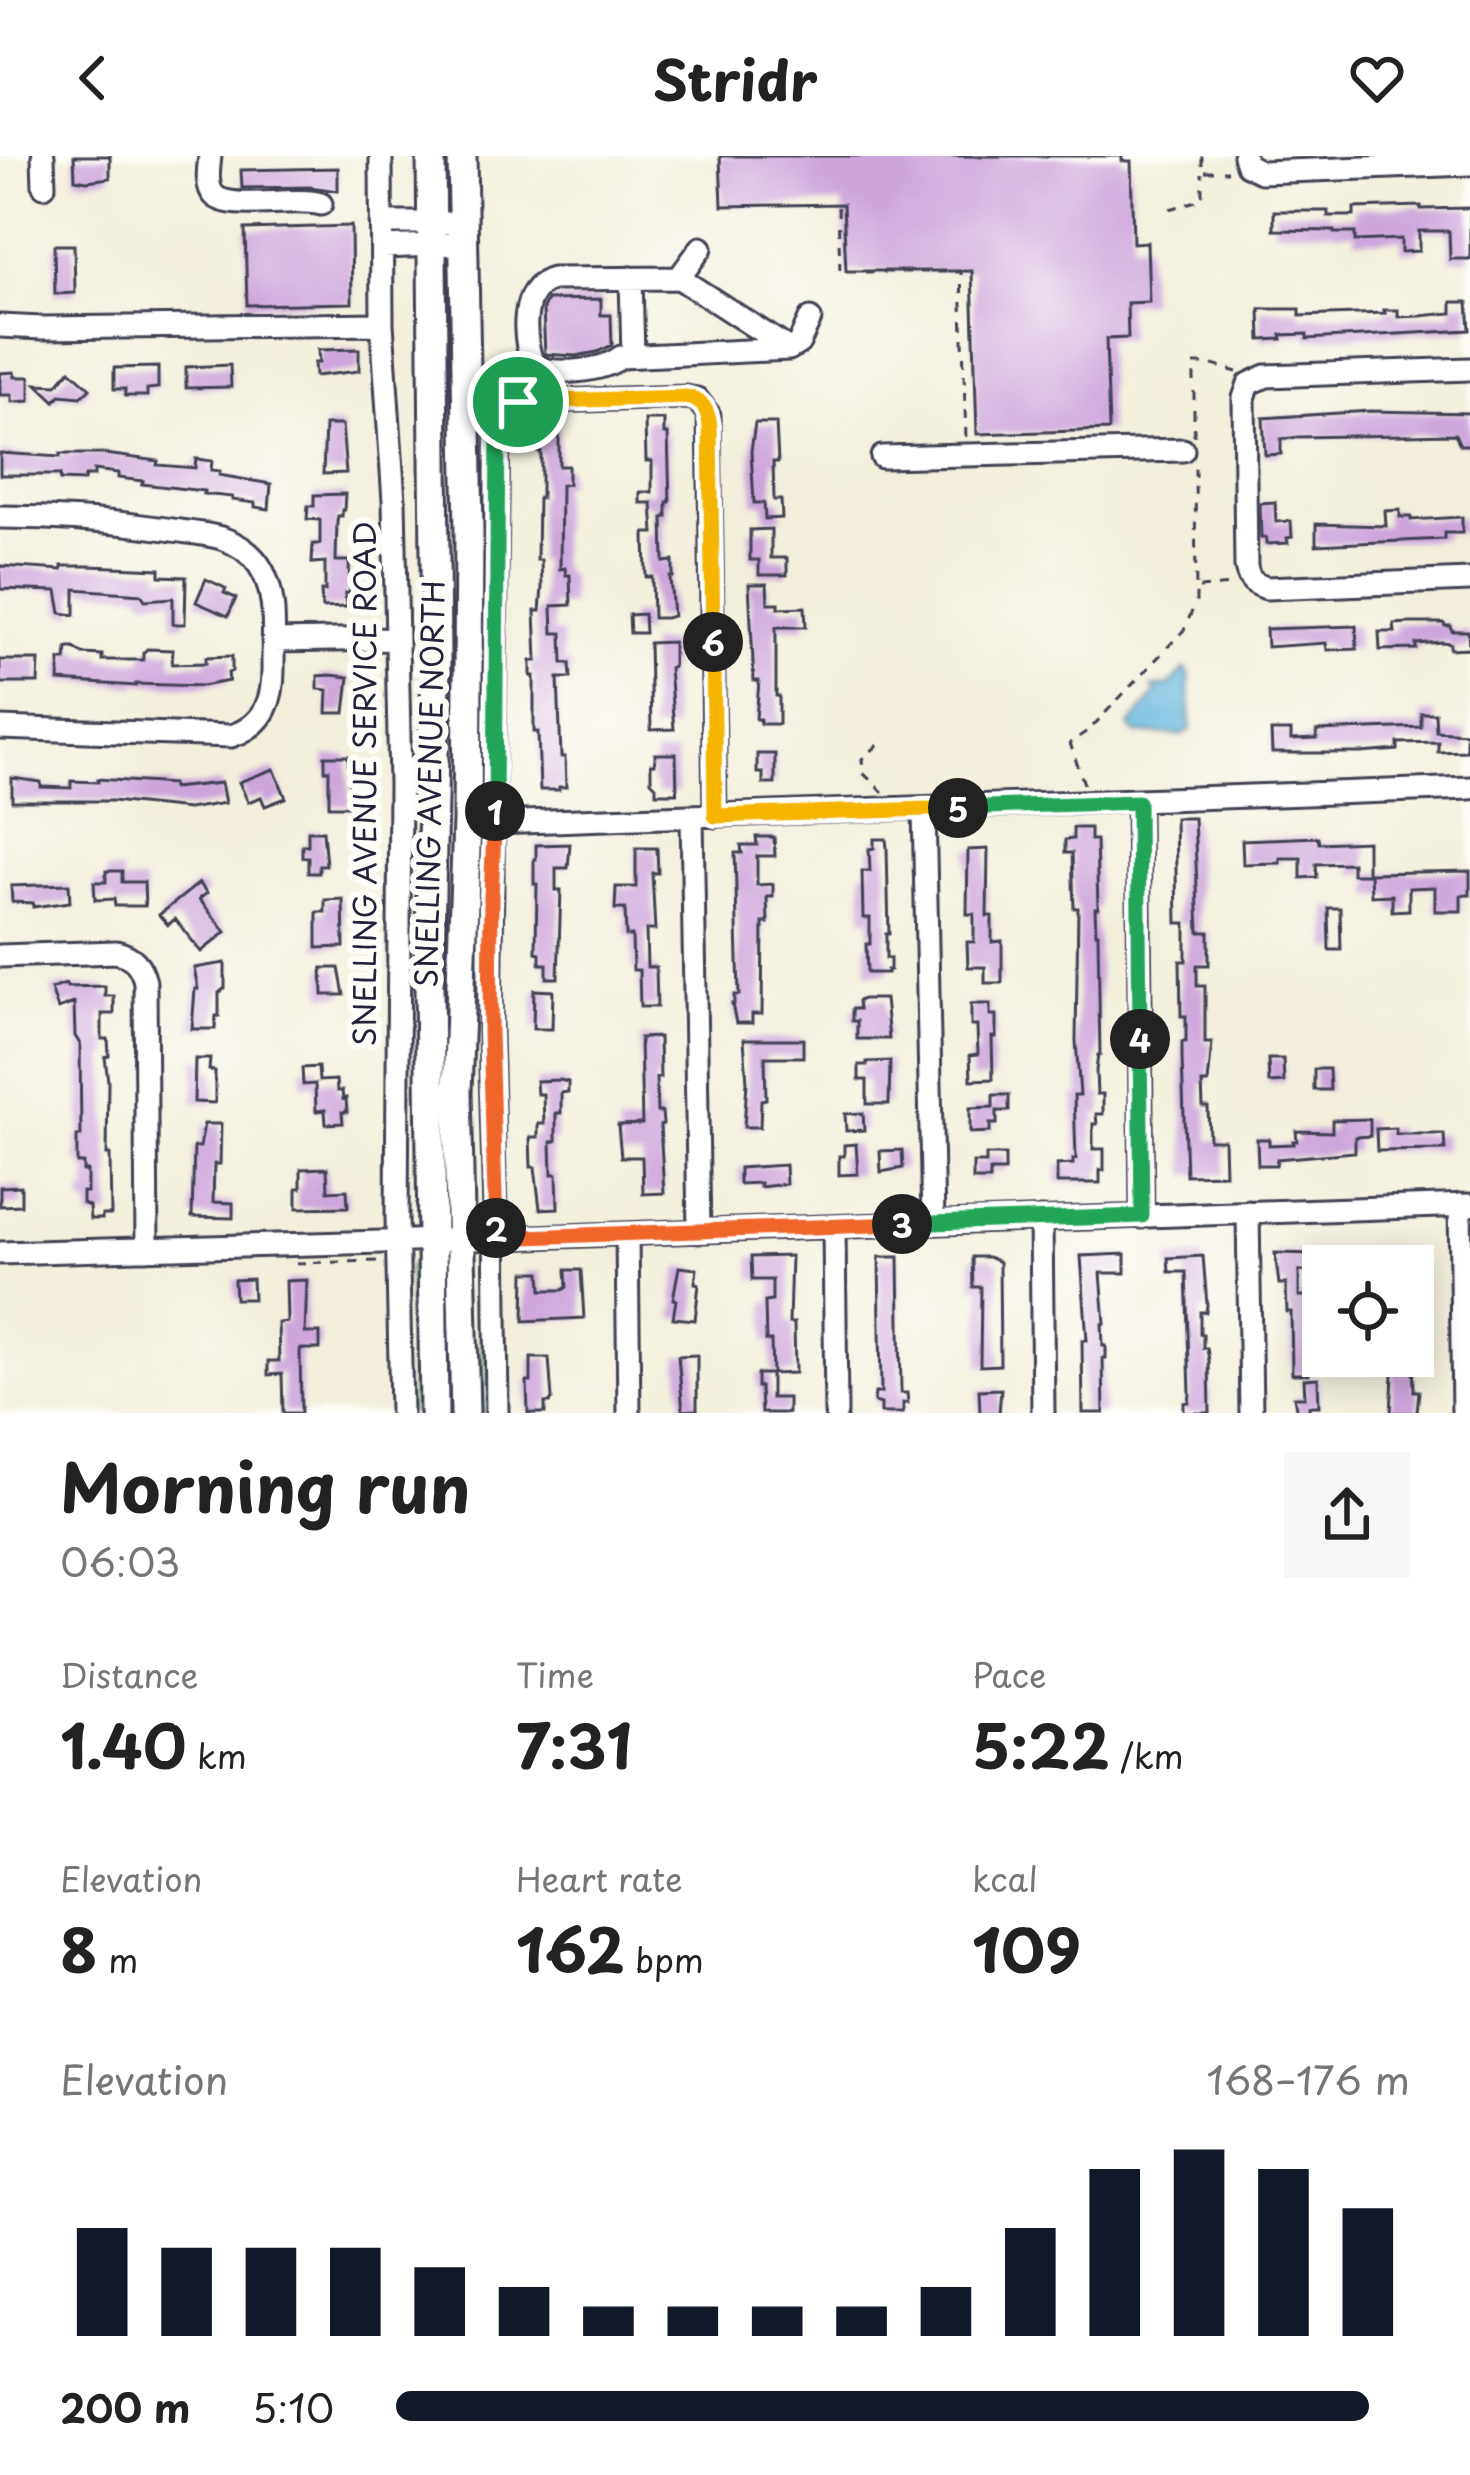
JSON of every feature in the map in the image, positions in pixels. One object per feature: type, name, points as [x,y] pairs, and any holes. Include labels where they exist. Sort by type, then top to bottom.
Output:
[{"type":"main road","name":"SNELLING AVENUE NORTH","points":[[431,156],[436,659],[429,984],[434,1413]]},
{"type":"main road","name":"SNELLING AVENUE NORTH","points":[[462,156],[469,551],[458,1092],[465,1413]]},
{"type":"street","points":[[43,156],[44,186]]},
{"type":"street","points":[[210,156],[209,188],[215,196],[230,202],[307,200],[320,204]]},
{"type":"street","name":"SNELLING AVENUE SERVICE ROAD","points":[[381,156],[382,324],[394,501],[400,784],[400,1413]]},
{"type":"street","points":[[1245,161],[1261,172],[1470,164]]},
{"type":"street","points":[[381,224],[433,234],[464,234]]},
{"type":"street","points":[[382,247],[433,234]]},
{"type":"street","points":[[679,278],[701,248]]},
{"type":"street","points":[[631,278],[633,356]]},
{"type":"street","points":[[789,349],[679,278],[553,279],[542,281],[531,292],[528,304],[528,351],[532,365],[544,371],[601,368],[621,357],[789,349],[799,343],[810,319]]},
{"type":"street","points":[[0,326],[382,324]]},
{"type":"street","points":[[1470,369],[1266,376],[1250,384],[1244,398],[1250,581],[1266,589],[1470,580]]},
{"type":"street","points":[[497,1413],[491,897],[501,418],[518,402],[686,397],[698,399],[710,426],[699,1232]]},
{"type":"street","points":[[882,457],[1187,438]]},
{"type":"street","points":[[0,518],[78,519],[224,539],[250,554],[271,594],[274,681],[266,710],[254,725],[231,736],[0,728]]},
{"type":"street","points":[[273,641],[396,639]]},
{"type":"street","points":[[495,823],[1470,788]]},
{"type":"street","points":[[1138,802],[1142,1216]]},
{"type":"street","points":[[912,809],[932,1223]]},
{"type":"street","points":[[0,956],[116,952],[140,968],[145,982],[147,1250]]},
{"type":"street","points":[[0,1252],[1465,1205],[1463,1413]]},
{"type":"street","points":[[1248,1212],[1251,1413]]},
{"type":"street","points":[[1041,1219],[1043,1413]]},
{"type":"street","points":[[834,1227],[836,1413]]},
{"type":"street","points":[[627,1234],[629,1413]]},
{"type":"path","points":[[1170,209],[1198,200],[1202,194],[1202,156]]},
{"type":"path","points":[[1202,171],[1228,171],[1245,161]]},
{"type":"path","points":[[838,207],[839,272],[961,272],[966,442],[970,447]]},
{"type":"path","points":[[1091,803],[1070,743],[1090,729],[1184,630],[1196,602],[1187,438],[1193,364],[1235,370],[1250,384]]},
{"type":"path","points":[[1197,588],[1250,581]]},
{"type":"path","points":[[884,740],[862,759],[863,773],[912,809]]},
{"type":"green space","points":[[480,1264],[486,1264],[486,1413],[481,1413]]},
{"type":"green space","points":[[409,1266],[416,1268],[418,1413],[411,1413]]},
{"type":"water","points":[[1185,669],[1191,729],[1183,735],[1136,734],[1129,727],[1157,692],[1152,688],[1170,685]]},
{"type":"building","points":[[74,156],[110,156],[110,178],[75,179]]},
{"type":"building","points":[[720,156],[1122,156],[1122,161],[1131,161],[1133,243],[1147,242],[1149,302],[1127,303],[1128,338],[1106,339],[1109,430],[977,434],[972,271],[846,271],[843,204],[722,206]]},
{"type":"building","points":[[338,168],[338,191],[242,188],[241,170]]},
{"type":"building","points":[[1354,208],[1470,208],[1470,259],[1450,259],[1449,231],[1419,231],[1419,251],[1401,252],[1401,239],[1355,241],[1355,233],[1274,230],[1274,211],[1354,216]]},
{"type":"building","points":[[351,226],[352,303],[247,305],[245,229]]},
{"type":"building","points":[[54,245],[74,245],[75,293],[55,294]]},
{"type":"building","points":[[601,299],[601,315],[611,315],[612,345],[576,356],[545,354],[543,309],[547,300]]},
{"type":"building","points":[[1452,302],[1468,302],[1470,330],[1307,339],[1307,334],[1281,335],[1282,339],[1261,340],[1260,309],[1300,309],[1300,316],[1398,310],[1398,317],[1452,313]]},
{"type":"building","points":[[359,349],[359,371],[315,376],[318,350]]},
{"type":"building","points":[[230,365],[231,387],[186,388],[186,367]]},
{"type":"building","points":[[158,367],[158,388],[147,389],[147,396],[125,396],[125,389],[114,389],[114,368]]},
{"type":"building","points":[[70,370],[90,388],[81,397],[60,395],[55,401],[37,384],[57,385]]},
{"type":"building","points":[[14,372],[15,377],[30,377],[30,401],[12,402],[12,395],[0,395],[0,373]]},
{"type":"building","points":[[1370,411],[1470,413],[1470,445],[1460,445],[1455,434],[1299,437],[1281,439],[1281,454],[1265,455],[1263,418]]},
{"type":"building","points":[[645,420],[664,420],[664,434],[668,434],[670,502],[663,518],[664,562],[673,561],[673,616],[666,618],[653,618],[652,577],[646,577],[645,533],[654,533],[652,503],[640,503],[640,492],[652,492]]},
{"type":"building","points":[[755,423],[776,423],[774,500],[781,500],[782,518],[765,519],[764,503],[754,503],[751,451]]},
{"type":"building","points":[[325,425],[342,425],[346,473],[323,474]]},
{"type":"building","points":[[540,425],[559,425],[559,466],[568,466],[568,484],[561,485],[560,569],[570,575],[571,605],[552,606],[553,633],[562,633],[563,663],[570,663],[571,678],[558,678],[566,787],[559,790],[540,790],[531,676],[531,661],[537,661],[535,611],[540,611],[542,588],[541,560],[537,560]]},
{"type":"building","points":[[0,453],[105,454],[195,468],[196,459],[212,461],[211,470],[220,471],[219,475],[271,484],[269,509],[204,491],[142,484],[118,478],[118,473],[94,470],[94,476],[85,476],[84,481],[60,480],[60,475],[0,475]]},
{"type":"building","points":[[345,494],[337,521],[336,561],[349,561],[350,593],[345,593],[346,607],[322,608],[325,562],[312,563],[313,544],[320,544],[320,520],[307,519],[308,506],[314,506],[314,495]]},
{"type":"building","points":[[1275,502],[1276,522],[1291,521],[1288,543],[1266,544],[1266,538],[1261,538],[1260,503]]},
{"type":"building","points":[[1400,510],[1400,517],[1411,520],[1462,517],[1462,533],[1444,533],[1444,539],[1316,545],[1316,524],[1386,526],[1385,511]]},
{"type":"building","points":[[771,529],[771,558],[787,558],[787,575],[759,575],[759,560],[750,560],[750,530]]},
{"type":"building","points":[[0,566],[160,569],[160,576],[186,577],[185,624],[173,624],[173,598],[145,600],[141,594],[75,589],[75,615],[61,613],[57,591],[0,589]]},
{"type":"building","points":[[206,579],[236,598],[228,616],[196,602]]},
{"type":"building","points":[[749,584],[767,584],[768,603],[779,603],[779,608],[805,607],[806,627],[776,627],[779,724],[760,724],[756,719],[759,681],[754,681]]},
{"type":"building","points":[[644,614],[645,633],[630,633],[629,615]]},
{"type":"building","points":[[1444,623],[1452,631],[1468,631],[1469,648],[1450,649],[1450,643],[1442,642],[1416,644],[1416,649],[1380,650],[1379,632],[1395,632],[1394,624]]},
{"type":"building","points":[[1356,626],[1357,649],[1327,650],[1326,643],[1267,647],[1266,629]]},
{"type":"building","points":[[673,642],[673,667],[669,668],[674,729],[651,730],[649,643]]},
{"type":"building","points":[[67,648],[102,655],[102,660],[143,660],[147,649],[173,650],[172,664],[232,656],[232,671],[229,681],[202,686],[59,681],[60,660],[66,660]]},
{"type":"building","points":[[0,660],[39,660],[38,683],[0,683]]},
{"type":"building","points":[[318,676],[349,677],[345,713],[327,713],[328,690],[318,689]]},
{"type":"building","points":[[1421,713],[1435,713],[1436,731],[1466,733],[1466,751],[1438,752],[1438,742],[1398,743],[1398,750],[1361,753],[1272,753],[1271,731],[1291,731],[1291,740],[1317,739],[1317,731],[1421,727]]},
{"type":"building","points":[[655,754],[676,754],[677,793],[656,793],[651,781]]},
{"type":"building","points":[[757,754],[775,754],[775,784],[763,784],[763,773],[757,773]]},
{"type":"building","points":[[325,756],[348,756],[350,806],[329,806]]},
{"type":"building","points":[[274,769],[286,798],[265,806],[261,797],[248,802],[239,782]]},
{"type":"building","points":[[12,778],[41,782],[41,787],[71,788],[71,781],[98,779],[172,784],[172,788],[221,783],[225,803],[188,809],[112,801],[12,801]]},
{"type":"building","points":[[1175,818],[1194,818],[1199,932],[1209,932],[1209,965],[1197,965],[1197,986],[1205,986],[1205,1043],[1212,1043],[1208,1083],[1202,1083],[1203,1107],[1208,1107],[1209,1140],[1224,1140],[1225,1174],[1186,1175],[1182,1042],[1186,1042],[1186,1016],[1181,1016],[1180,961],[1186,961],[1186,923],[1177,923]]},
{"type":"building","points":[[1073,828],[1090,828],[1090,840],[1096,840],[1100,1055],[1096,1071],[1103,1114],[1096,1114],[1097,1124],[1093,1124],[1093,1149],[1104,1149],[1100,1183],[1057,1183],[1057,1165],[1073,1164],[1076,1159],[1074,1095],[1080,1095],[1078,908],[1074,908],[1072,853],[1065,853],[1065,840],[1073,839]]},
{"type":"building","points":[[308,831],[323,831],[326,865],[319,865],[319,873],[308,873],[308,857],[302,857]]},
{"type":"building","points":[[756,837],[774,837],[775,856],[757,856],[757,885],[773,884],[773,897],[767,897],[768,923],[763,923],[762,1014],[752,1014],[752,1023],[736,1023],[732,1004],[734,995],[739,995],[735,853],[742,853],[741,845],[757,845]]},
{"type":"building","points":[[1318,837],[1319,843],[1367,841],[1367,874],[1352,874],[1352,863],[1316,864],[1317,877],[1301,878],[1301,858],[1243,864],[1242,840]]},
{"type":"building","points":[[874,839],[886,839],[887,848],[887,973],[867,973],[870,918],[863,918],[862,871],[870,871],[869,849],[874,848]]},
{"type":"building","points":[[570,844],[568,868],[556,868],[556,890],[561,890],[558,978],[547,978],[547,964],[540,964],[536,952],[536,845]]},
{"type":"building","points":[[636,848],[657,848],[658,873],[652,873],[655,930],[646,930],[647,967],[656,967],[657,1007],[640,1007],[632,936],[626,936],[625,909],[615,909],[616,887],[636,887]]},
{"type":"building","points":[[988,849],[987,916],[992,916],[992,942],[1002,941],[1002,983],[985,983],[985,967],[968,967],[967,942],[974,942],[974,914],[967,914],[968,850]]},
{"type":"building","points":[[106,871],[122,871],[122,882],[144,882],[145,906],[95,900],[94,882],[106,882]]},
{"type":"building","points":[[1470,871],[1470,895],[1461,895],[1461,911],[1435,911],[1435,887],[1409,888],[1409,910],[1392,911],[1392,895],[1371,896],[1370,873]]},
{"type":"building","points":[[199,883],[207,893],[199,899],[226,932],[201,952],[175,919],[168,925],[159,915]]},
{"type":"building","points":[[69,884],[70,902],[33,907],[33,903],[12,902],[11,886]]},
{"type":"building","points":[[343,899],[344,947],[317,948],[317,912],[325,912],[325,900]]},
{"type":"building","points":[[1328,908],[1340,908],[1341,950],[1329,950]]},
{"type":"building","points":[[225,963],[225,988],[219,993],[215,1029],[192,1029],[198,989],[194,968]]},
{"type":"building","points":[[322,968],[339,968],[344,995],[323,995]]},
{"type":"building","points":[[66,984],[105,986],[105,996],[114,996],[114,1014],[102,1014],[102,1039],[108,1039],[109,1056],[105,1057],[111,1215],[102,1215],[102,1219],[90,1219],[89,1206],[82,1203],[87,1171],[83,1163],[77,1163],[80,1044],[75,1036],[74,1003],[58,1009],[51,989]]},
{"type":"building","points":[[534,990],[553,991],[552,1029],[533,1029]]},
{"type":"building","points":[[885,999],[889,1039],[857,1039],[852,1009],[859,1009],[858,1001]]},
{"type":"building","points":[[971,1004],[990,1004],[990,1015],[996,1015],[993,1079],[971,1080],[970,1055],[978,1054]]},
{"type":"building","points":[[659,1037],[657,1112],[662,1112],[664,1193],[643,1194],[642,1157],[621,1157],[618,1125],[642,1124],[640,1038]]},
{"type":"building","points":[[744,1039],[803,1039],[803,1057],[765,1057],[766,1099],[761,1100],[760,1127],[744,1127]]},
{"type":"building","points":[[195,1059],[210,1059],[209,1070],[215,1071],[215,1103],[194,1102]]},
{"type":"building","points":[[1268,1059],[1283,1059],[1284,1082],[1269,1083]]},
{"type":"building","points":[[890,1061],[889,1104],[867,1104],[867,1080],[859,1080],[859,1065]]},
{"type":"building","points":[[318,1067],[319,1081],[336,1080],[337,1091],[346,1098],[343,1123],[326,1124],[325,1110],[316,1111],[315,1084],[303,1085],[302,1068]]},
{"type":"building","points":[[1314,1069],[1329,1069],[1330,1090],[1314,1090]]},
{"type":"building","points":[[536,1081],[568,1082],[568,1092],[561,1093],[556,1141],[551,1142],[558,1208],[540,1209],[530,1137],[538,1137],[538,1124],[544,1124],[543,1094],[537,1094]]},
{"type":"building","points":[[993,1095],[1009,1095],[1009,1111],[997,1111],[997,1124],[990,1124],[990,1132],[970,1133],[970,1108],[993,1107]]},
{"type":"building","points":[[863,1113],[864,1130],[846,1131],[845,1114]]},
{"type":"building","points":[[1370,1119],[1370,1136],[1355,1137],[1355,1152],[1258,1165],[1257,1139],[1269,1139],[1269,1145],[1294,1144],[1296,1131],[1332,1132],[1332,1120]]},
{"type":"building","points":[[204,1124],[221,1124],[213,1202],[233,1203],[233,1218],[192,1217],[194,1147],[200,1147]]},
{"type":"building","points":[[1396,1128],[1396,1134],[1444,1134],[1445,1150],[1377,1151],[1376,1129]]},
{"type":"building","points":[[856,1144],[858,1174],[839,1175],[844,1145]]},
{"type":"building","points":[[902,1150],[903,1168],[881,1172],[880,1151]]},
{"type":"building","points":[[986,1155],[1005,1155],[1005,1171],[990,1171],[990,1180],[973,1180],[973,1163],[986,1163]]},
{"type":"building","points":[[785,1165],[786,1184],[739,1184],[739,1168]]},
{"type":"building","points":[[327,1168],[328,1191],[347,1190],[348,1207],[297,1208],[301,1169]]},
{"type":"building","points":[[21,1186],[21,1205],[0,1206],[0,1187]]},
{"type":"building","points":[[1275,1253],[1302,1254],[1302,1374],[1292,1374],[1291,1312],[1287,1312],[1286,1284],[1279,1284]]},
{"type":"building","points":[[1125,1254],[1125,1273],[1101,1273],[1104,1413],[1083,1413],[1082,1340],[1087,1340],[1081,1256]]},
{"type":"building","points":[[791,1256],[789,1323],[794,1323],[795,1373],[772,1374],[765,1302],[772,1301],[772,1280],[752,1280],[751,1257]]},
{"type":"building","points":[[1203,1256],[1207,1305],[1206,1312],[1200,1312],[1200,1334],[1209,1361],[1210,1413],[1184,1413],[1190,1394],[1186,1272],[1169,1272],[1168,1258]]},
{"type":"building","points":[[879,1257],[899,1257],[901,1393],[907,1393],[908,1403],[903,1403],[903,1413],[881,1413],[881,1404],[874,1402],[875,1393],[881,1393]]},
{"type":"building","points":[[972,1257],[999,1262],[1000,1365],[980,1366],[981,1287],[973,1287]]},
{"type":"building","points":[[679,1267],[697,1269],[695,1320],[673,1318]]},
{"type":"building","points":[[566,1270],[581,1270],[584,1318],[524,1321],[525,1272],[541,1272],[542,1290],[563,1290]]},
{"type":"building","points":[[252,1279],[253,1299],[235,1299],[234,1280]]},
{"type":"building","points":[[307,1280],[305,1333],[320,1333],[320,1349],[300,1349],[301,1413],[283,1413],[282,1374],[268,1375],[268,1361],[279,1361],[278,1323],[287,1322],[286,1281]]},
{"type":"building","points":[[697,1355],[697,1410],[683,1411],[678,1356]]},
{"type":"building","points":[[531,1358],[549,1358],[552,1399],[545,1403],[545,1413],[528,1413]]},
{"type":"building","points":[[757,1374],[771,1374],[771,1398],[788,1398],[788,1413],[761,1413]]},
{"type":"building","points":[[1393,1377],[1414,1377],[1414,1391],[1419,1391],[1417,1413],[1391,1413]]},
{"type":"building","points":[[1318,1378],[1319,1406],[1309,1406],[1309,1413],[1297,1413],[1294,1397],[1305,1397],[1304,1379]]},
{"type":"building","points":[[1001,1389],[999,1413],[980,1413],[979,1390]]},
{"type":"route","points":[[686,397],[698,399],[709,415],[715,816],[1138,802],[1142,1216],[496,1238],[490,1032],[498,426],[504,410],[518,402],[686,397]]}]
